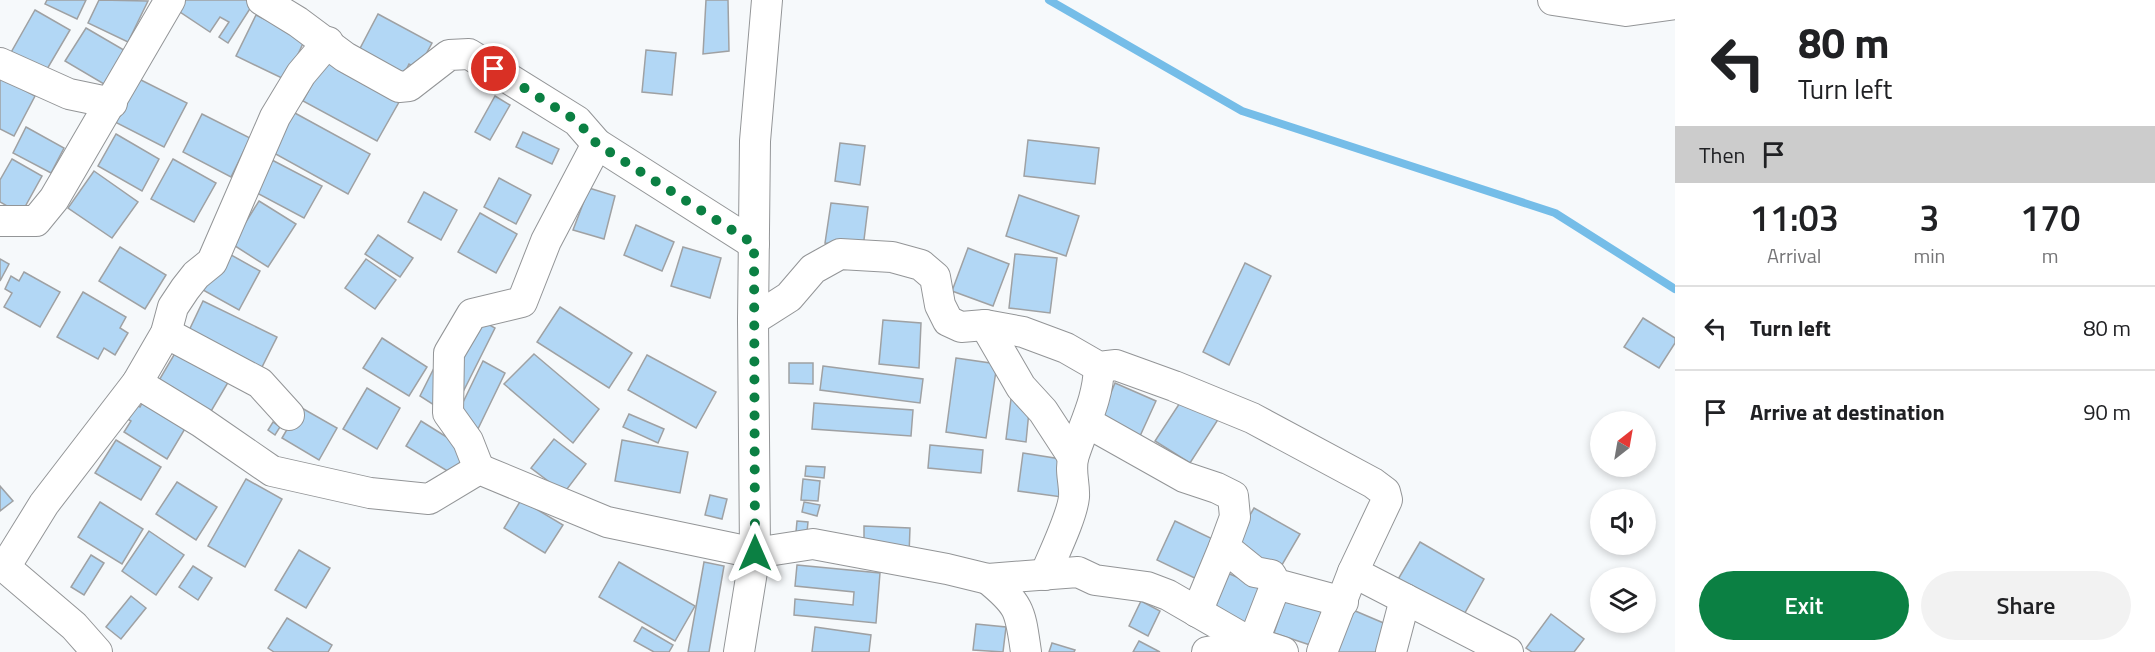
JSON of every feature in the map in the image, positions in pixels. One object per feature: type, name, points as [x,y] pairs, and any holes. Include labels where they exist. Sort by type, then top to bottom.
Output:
[{"type":"street","points":[[0,221],[36,220],[75,166],[170,0]]},
{"type":"street","points":[[262,0],[328,42],[345,57],[399,87],[409,86],[449,55],[469,54],[577,121],[597,144],[754,244]]},
{"type":"street","points":[[739,652],[755,553],[753,320],[755,141],[767,0]]},
{"type":"street","points":[[1553,0],[1626,11],[1675,4]]},
{"type":"street","points":[[97,652],[74,626],[3,565],[44,504],[137,383],[166,333],[173,307],[196,275],[212,262],[275,117],[301,74],[328,42]]},
{"type":"street","points":[[0,63],[69,94],[111,103]]},
{"type":"street","points":[[597,144],[546,241],[522,302],[472,314],[449,353],[448,413],[468,441],[479,469],[607,522],[755,553],[813,544],[988,579],[1078,572],[1095,580],[1147,587],[1168,595],[1250,641],[1283,652]]},
{"type":"street","points":[[753,320],[789,297],[813,269],[840,254],[892,257],[921,265],[935,277],[940,305],[948,321],[961,327],[986,325],[1023,332],[1066,348],[1099,367],[1116,366],[1174,386],[1252,418],[1385,492],[1387,500],[1353,572],[1322,652]]},
{"type":"street","points":[[986,325],[1021,387],[1043,411],[1073,457]]},
{"type":"street","points":[[166,333],[260,383],[275,396],[289,415]]},
{"type":"street","points":[[1020,612],[1041,576],[1074,497],[1071,477],[1073,457],[1088,423],[1099,389],[1099,367]]},
{"type":"street","points":[[137,383],[201,422],[272,471],[370,493],[429,500],[479,469]]},
{"type":"street","points":[[1088,423],[1184,477],[1233,496],[1234,517],[1201,615],[1202,652]]},
{"type":"street","points":[[1224,547],[1255,572],[1271,575],[1276,584],[1343,602]]},
{"type":"street","points":[[1353,572],[1508,652]]},
{"type":"street","points":[[988,579],[1009,596],[1020,612],[1026,652]]},
{"type":"street","points":[[1207,652],[1232,648],[1250,641],[1276,584]]},
{"type":"street","points":[[1391,652],[1405,599]]},
{"type":"building","points":[[47,0],[86,0],[77,19],[45,4]]},
{"type":"building","points":[[99,0],[148,1],[128,42],[88,23]]},
{"type":"building","points":[[184,0],[246,0],[253,4],[228,43],[219,37],[229,22],[220,17],[210,32],[177,10]]},
{"type":"building","points":[[706,0],[728,0],[729,51],[703,54]]},
{"type":"building","points":[[35,10],[70,30],[43,76],[9,56]]},
{"type":"building","points":[[378,14],[432,43],[418,69],[409,64],[400,82],[355,58]]},
{"type":"building","points":[[256,15],[305,39],[286,80],[236,56]]},
{"type":"building","points":[[86,28],[129,53],[109,87],[65,61]]},
{"type":"building","points":[[646,50],[676,53],[672,95],[642,92]]},
{"type":"building","points":[[328,55],[403,95],[377,141],[303,101]]},
{"type":"building","points":[[0,77],[35,96],[14,136],[0,129]]},
{"type":"building","points":[[137,78],[187,103],[164,147],[115,122]]},
{"type":"building","points":[[495,96],[510,105],[490,140],[475,132]]},
{"type":"building","points":[[293,112],[370,154],[348,194],[272,152]]},
{"type":"building","points":[[202,114],[250,138],[231,177],[183,152]]},
{"type":"building","points":[[26,127],[64,148],[51,173],[13,153]]},
{"type":"building","points":[[523,132],[559,149],[552,164],[516,147]]},
{"type":"building","points":[[116,134],[159,159],[142,191],[98,166]]},
{"type":"building","points":[[1028,140],[1099,148],[1095,184],[1024,176]]},
{"type":"building","points":[[840,143],[865,146],[860,185],[835,181]]},
{"type":"building","points":[[12,159],[42,176],[21,214],[0,202],[0,180]]},
{"type":"building","points":[[173,159],[216,183],[194,222],[151,199]]},
{"type":"building","points":[[272,160],[322,186],[304,218],[255,192]]},
{"type":"building","points":[[94,171],[138,202],[112,238],[68,208]]},
{"type":"building","points":[[499,178],[531,195],[516,224],[484,207]]},
{"type":"building","points":[[589,188],[615,196],[604,239],[573,230]]},
{"type":"building","points":[[424,192],[457,210],[441,240],[408,222]]},
{"type":"building","points":[[1019,195],[1079,216],[1066,256],[1006,236]]},
{"type":"building","points":[[259,201],[296,224],[268,267],[232,244]]},
{"type":"building","points":[[831,203],[868,207],[863,248],[825,243]]},
{"type":"building","points":[[480,213],[517,234],[496,273],[458,252]]},
{"type":"building","points":[[636,225],[674,242],[662,271],[624,255]]},
{"type":"building","points":[[378,235],[413,258],[400,277],[365,254]]},
{"type":"building","points":[[120,247],[166,275],[145,309],[99,281]]},
{"type":"building","points":[[683,247],[721,258],[710,298],[671,286]]},
{"type":"building","points":[[968,248],[1009,264],[993,306],[952,291]]},
{"type":"building","points":[[224,251],[260,271],[239,310],[203,290]]},
{"type":"building","points":[[1015,254],[1057,258],[1050,313],[1009,308]]},
{"type":"building","points":[[0,259],[9,264],[0,281]]},
{"type":"building","points":[[366,259],[396,280],[375,309],[345,288]]},
{"type":"building","points":[[1245,263],[1271,276],[1229,365],[1203,352]]},
{"type":"building","points":[[24,272],[60,292],[40,327],[4,307],[12,293],[5,289],[11,276],[19,281]]},
{"type":"building","points":[[83,292],[126,317],[120,328],[128,333],[115,355],[104,348],[98,359],[57,337]]},
{"type":"building","points":[[203,301],[277,337],[258,375],[185,339]]},
{"type":"building","points":[[560,307],[632,353],[609,388],[537,342]]},
{"type":"building","points":[[463,310],[495,328],[451,416],[420,396]]},
{"type":"building","points":[[1643,318],[1675,338],[1675,343],[1659,368],[1624,347]]},
{"type":"building","points":[[883,320],[921,323],[919,368],[879,364]]},
{"type":"building","points":[[382,338],[427,367],[409,396],[363,368]]},
{"type":"building","points":[[181,343],[233,374],[210,413],[158,382]]},
{"type":"building","points":[[534,354],[599,409],[573,443],[504,384]]},
{"type":"building","points":[[647,355],[716,392],[696,428],[628,390]]},
{"type":"building","points":[[956,358],[997,364],[986,438],[946,432]]},
{"type":"building","points":[[483,361],[505,373],[475,435],[454,421]]},
{"type":"building","points":[[789,363],[813,363],[813,384],[789,383]]},
{"type":"building","points":[[823,366],[923,379],[920,403],[820,390]]},
{"type":"building","points":[[1115,383],[1156,401],[1140,436],[1100,419]]},
{"type":"building","points":[[367,388],[400,408],[377,449],[343,429]]},
{"type":"building","points":[[1185,395],[1219,418],[1190,463],[1155,441]]},
{"type":"building","points":[[146,396],[189,422],[167,459],[124,432],[131,421],[126,418],[134,404],[140,407]]},
{"type":"building","points":[[1011,399],[1030,401],[1026,442],[1006,439]]},
{"type":"building","points":[[814,403],[913,410],[911,436],[812,429]]},
{"type":"building","points":[[300,407],[337,428],[319,460],[282,438]]},
{"type":"building","points":[[629,414],[664,429],[658,443],[623,427]]},
{"type":"building","points":[[421,421],[469,451],[454,475],[406,446]]},
{"type":"building","points":[[273,422],[280,427],[275,435],[268,430]]},
{"type":"building","points":[[554,439],[586,464],[564,493],[531,468]]},
{"type":"building","points":[[116,440],[161,467],[141,500],[95,473]]},
{"type":"building","points":[[622,440],[688,452],[680,493],[615,481]]},
{"type":"building","points":[[930,445],[983,450],[981,473],[928,468]]},
{"type":"building","points":[[1023,453],[1067,460],[1062,497],[1018,491]]},
{"type":"building","points":[[806,466],[825,467],[824,478],[805,476]]},
{"type":"building","points":[[246,479],[282,499],[245,567],[208,546]]},
{"type":"building","points":[[803,479],[820,481],[818,501],[801,500]]},
{"type":"building","points":[[177,482],[217,507],[196,540],[156,514]]},
{"type":"building","points":[[0,486],[13,501],[0,511]]},
{"type":"building","points":[[710,495],[727,499],[722,519],[705,515]]},
{"type":"building","points":[[521,500],[563,525],[545,553],[504,528]]},
{"type":"building","points":[[100,502],[143,529],[122,564],[78,537]]},
{"type":"building","points":[[804,502],[820,505],[817,516],[802,512]]},
{"type":"building","points":[[1254,508],[1300,534],[1279,570],[1233,544]]},
{"type":"building","points":[[797,521],[808,522],[807,532],[796,532]]},
{"type":"building","points":[[1175,521],[1221,543],[1203,582],[1157,560]]},
{"type":"building","points":[[864,526],[910,528],[909,555],[864,553]]},
{"type":"building","points":[[149,531],[184,555],[156,595],[122,571]]},
{"type":"building","points":[[1420,542],[1484,579],[1462,618],[1397,581]]},
{"type":"building","points":[[299,550],[330,568],[306,608],[275,590]]},
{"type":"building","points":[[91,555],[104,563],[84,595],[71,587]]},
{"type":"building","points":[[619,562],[695,606],[675,641],[599,597]]},
{"type":"building","points":[[704,562],[724,566],[709,652],[688,652]]},
{"type":"building","points":[[797,565],[880,573],[876,623],[794,615],[795,599],[853,605],[854,592],[795,586]]},
{"type":"building","points":[[193,566],[212,578],[198,600],[179,587]]},
{"type":"building","points":[[1225,572],[1272,592],[1255,630],[1209,609]]},
{"type":"building","points":[[131,596],[146,608],[121,639],[106,627]]},
{"type":"building","points":[[1286,597],[1330,610],[1319,648],[1274,633]]},
{"type":"building","points":[[1141,601],[1160,611],[1148,636],[1129,626]]},
{"type":"building","points":[[1353,610],[1393,627],[1383,652],[1335,652]]},
{"type":"building","points":[[1551,614],[1584,639],[1574,652],[1532,652],[1526,648]]},
{"type":"building","points":[[287,618],[332,645],[328,652],[274,652],[268,648]]},
{"type":"building","points":[[976,624],[1006,627],[1003,652],[973,650]]},
{"type":"building","points":[[642,627],[673,645],[669,652],[654,652],[634,641]]},
{"type":"building","points":[[815,627],[871,635],[869,652],[812,652]]},
{"type":"building","points":[[1139,641],[1160,652],[1133,652]]},
{"type":"building","points":[[1052,643],[1075,650],[1074,652],[1049,652]]},
{"type":"waterway","points":[[1049,0],[1242,111],[1555,213],[1675,289]]},
{"type":"route","points":[[494,69],[577,121],[597,144],[754,244],[755,553]]}]
